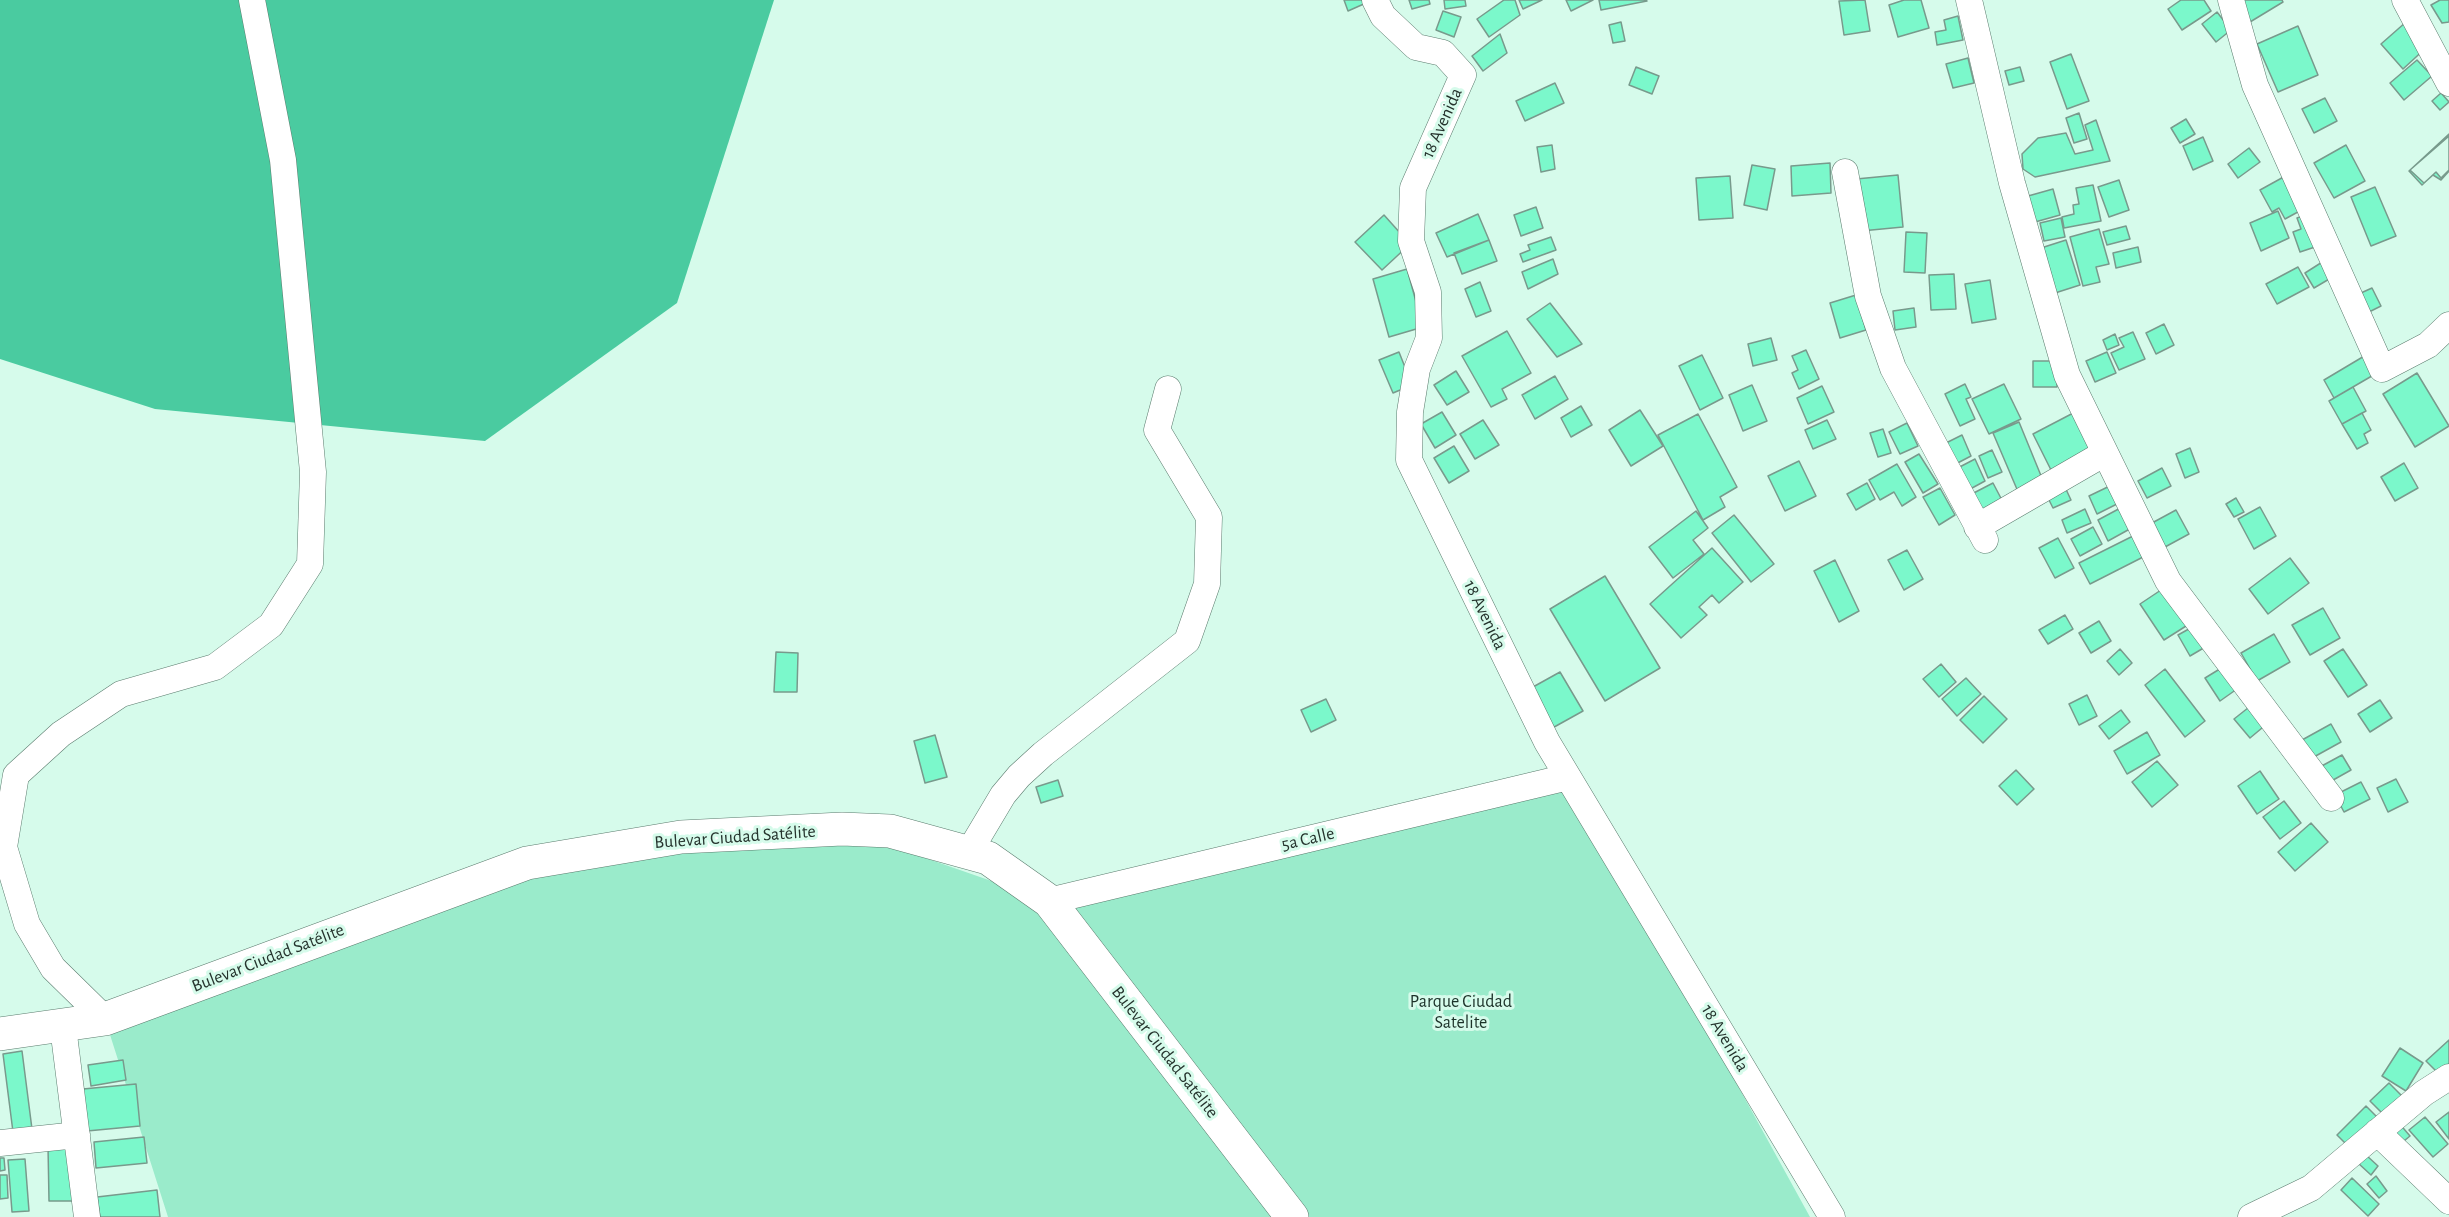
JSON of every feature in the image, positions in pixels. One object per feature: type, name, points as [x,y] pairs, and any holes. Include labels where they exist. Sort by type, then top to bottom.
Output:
[{"type":"street","points":[[105,1019],[52,968],[27,924],[4,847],[16,776],[61,734],[121,694],[215,667],[271,625],[310,564],[313,472],[283,160],[252,0]]},
{"type":"street","name":"18 Avenida","points":[[1375,0],[1383,16],[1416,47],[1443,53],[1463,75],[1413,188],[1412,241],[1428,292],[1429,338],[1417,369],[1410,412],[1408,460],[1547,742],[1832,1217]]},
{"type":"street","points":[[1968,0],[2012,183],[2067,375],[2168,581],[2331,798]]},
{"type":"street","points":[[2231,0],[2255,85],[2382,369],[2428,345],[2449,325]]},
{"type":"street","points":[[2405,0],[2449,83]]},
{"type":"street","points":[[1845,172],[1868,296],[1893,368],[1981,534],[2105,453]]},
{"type":"street","points":[[969,852],[1003,795],[1019,776],[1043,754],[1187,641],[1207,584],[1209,517],[1156,430],[1168,389]]},
{"type":"street","name":"5a Calle","points":[[1049,901],[1568,777]]},
{"type":"street","name":"Bulevar Ciudad Satélite","points":[[0,1034],[63,1027],[105,1019],[527,863],[681,837],[842,830],[890,831],[988,858],[1049,901],[1292,1217]]},
{"type":"street","points":[[63,1027],[87,1217]]},
{"type":"street","points":[[2251,1217],[2311,1188],[2424,1093],[2449,1077]]},
{"type":"street","points":[[2377,1132],[2449,1201]]},
{"type":"street","points":[[0,1143],[77,1136]]},
{"type":"green space","points":[[0,0],[774,0],[677,303],[485,441],[155,409],[0,359]]},
{"type":"green space","name":"Parque Ciudad Satelite","points":[[1568,777],[1810,1217],[168,1217],[105,1019],[562,856],[842,829],[1049,901]]},
{"type":"building","points":[[1344,0],[1365,0],[1366,3],[1348,11]]},
{"type":"building","points":[[1409,0],[1429,0],[1430,4],[1412,9]]},
{"type":"building","points":[[1444,0],[1465,0],[1466,6],[1445,9]]},
{"type":"building","points":[[1504,0],[1515,0],[1520,15],[1489,37],[1477,19]]},
{"type":"building","points":[[1519,0],[1542,0],[1523,9]]},
{"type":"building","points":[[1566,0],[1593,0],[1571,11]]},
{"type":"building","points":[[1599,0],[1646,0],[1647,1],[1601,10]]},
{"type":"building","points":[[1865,0],[1870,31],[1844,35],[1839,1]]},
{"type":"building","points":[[1904,0],[1921,0],[1929,28],[1898,37],[1889,5]]},
{"type":"building","points":[[2181,0],[2204,0],[2211,11],[2182,30],[2168,9]]},
{"type":"building","points":[[2238,0],[2282,0],[2283,2],[2250,22]]},
{"type":"building","points":[[2440,0],[2449,0],[2449,22],[2442,23],[2431,5]]},
{"type":"building","points":[[1443,11],[1461,17],[1454,37],[1436,30]]},
{"type":"building","points":[[2217,12],[2231,30],[2216,42],[2202,24]]},
{"type":"building","points":[[1958,16],[1963,40],[1937,45],[1935,32],[1946,30],[1944,20]]},
{"type":"building","points":[[1621,22],[1625,41],[1613,43],[1609,25]]},
{"type":"building","points":[[2406,22],[2428,46],[2403,69],[2381,44]]},
{"type":"building","points":[[2298,26],[2318,75],[2278,92],[2257,44]]},
{"type":"building","points":[[1500,34],[1507,53],[1483,71],[1472,56]]},
{"type":"building","points":[[2071,54],[2089,101],[2067,109],[2050,62]]},
{"type":"building","points":[[1968,58],[1974,83],[1953,88],[1946,64]]},
{"type":"building","points":[[2417,60],[2432,76],[2404,100],[2390,83]]},
{"type":"building","points":[[1636,67],[1659,76],[1652,94],[1629,85]]},
{"type":"building","points":[[2020,67],[2024,81],[2009,85],[2005,71]]},
{"type":"building","points":[[1555,83],[1564,103],[1525,121],[1516,101]]},
{"type":"building","points":[[2441,93],[2449,102],[2440,110],[2432,101]]},
{"type":"building","points":[[2325,98],[2337,121],[2314,133],[2302,109]]},
{"type":"building","points":[[2079,113],[2087,139],[2074,143],[2066,118]]},
{"type":"building","points":[[2186,119],[2195,134],[2180,143],[2171,128]]},
{"type":"building","points":[[2096,120],[2110,161],[2035,177],[2023,169],[2022,154],[2038,138],[2066,133],[2075,154],[2093,150],[2085,125]]},
{"type":"building","points":[[2449,134],[2449,170],[2441,178],[2436,172],[2422,185],[2409,171]]},
{"type":"building","points":[[2449,136],[2449,171],[2441,180],[2433,175],[2424,183],[2410,170]]},
{"type":"building","points":[[2203,137],[2213,161],[2193,170],[2183,146]]},
{"type":"building","points":[[1552,145],[1555,169],[1541,172],[1537,147]]},
{"type":"building","points":[[2346,145],[2365,181],[2334,198],[2314,163]]},
{"type":"building","points":[[2249,148],[2260,162],[2238,178],[2228,164]]},
{"type":"building","points":[[1830,163],[1831,193],[1792,196],[1791,166]]},
{"type":"building","points":[[1752,165],[1775,169],[1767,210],[1744,205]]},
{"type":"building","points":[[2289,174],[2307,207],[2285,219],[2279,208],[2272,212],[2260,190]]},
{"type":"building","points":[[1898,175],[1903,227],[1861,231],[1856,179]]},
{"type":"building","points":[[1730,176],[1733,218],[1699,220],[1696,178]]},
{"type":"building","points":[[2119,180],[2129,210],[2109,217],[2098,187]]},
{"type":"building","points":[[2093,185],[2101,221],[2064,228],[2062,217],[2074,214],[2073,205],[2079,204],[2076,188]]},
{"type":"building","points":[[2375,187],[2396,236],[2371,246],[2351,197]]},
{"type":"building","points":[[2053,189],[2060,215],[2028,224],[2021,198]]},
{"type":"building","points":[[1536,207],[1543,228],[1521,236],[1514,215]]},
{"type":"building","points":[[2278,211],[2289,238],[2261,251],[2250,223]]},
{"type":"building","points":[[2310,213],[2321,245],[2300,252],[2293,232],[2301,229],[2297,218]]},
{"type":"building","points":[[1478,214],[1489,240],[1447,257],[1436,233]]},
{"type":"building","points":[[1384,215],[1410,244],[1382,270],[1355,242]]},
{"type":"building","points":[[2061,218],[2065,237],[2044,241],[2040,223]]},
{"type":"building","points":[[2126,226],[2130,239],[2107,245],[2103,232]]},
{"type":"building","points":[[2099,229],[2109,264],[2096,267],[2100,282],[2083,286],[2070,237]]},
{"type":"building","points":[[1906,232],[1927,233],[1925,273],[1904,272]]},
{"type":"building","points":[[1551,237],[1556,250],[1523,262],[1520,254],[1530,250],[1528,245]]},
{"type":"building","points":[[1489,240],[1497,261],[1462,274],[1454,253]]},
{"type":"building","points":[[2066,240],[2080,285],[2055,293],[2041,248]]},
{"type":"building","points":[[2138,247],[2141,262],[2116,268],[2113,253]]},
{"type":"building","points":[[1553,259],[1558,274],[1528,289],[1522,272]]},
{"type":"building","points":[[2327,259],[2336,275],[2314,288],[2305,273]]},
{"type":"building","points":[[2298,267],[2309,287],[2277,304],[2266,284]]},
{"type":"building","points":[[1407,269],[1423,327],[1389,337],[1373,279]]},
{"type":"building","points":[[1954,274],[1956,309],[1931,310],[1929,275]]},
{"type":"building","points":[[1990,280],[1996,319],[1972,323],[1965,284]]},
{"type":"building","points":[[1480,282],[1491,311],[1476,317],[1465,289]]},
{"type":"building","points":[[2372,288],[2381,306],[2361,316],[2352,297]]},
{"type":"building","points":[[1856,295],[1866,330],[1840,338],[1830,303]]},
{"type":"building","points":[[1550,303],[1582,344],[1557,357],[1527,319]]},
{"type":"building","points":[[1914,308],[1916,327],[1895,330],[1893,311]]},
{"type":"building","points":[[2164,324],[2174,345],[2156,354],[2146,333]]},
{"type":"building","points":[[1507,331],[1531,373],[1502,389],[1507,399],[1491,407],[1462,356]]},
{"type":"building","points":[[2133,332],[2145,359],[2119,370],[2111,353],[2124,347],[2119,338]]},
{"type":"building","points":[[2115,334],[2119,345],[2107,350],[2103,340]]},
{"type":"building","points":[[1771,338],[1777,360],[1753,366],[1748,344]]},
{"type":"building","points":[[1806,350],[1819,379],[1799,389],[1792,373],[1798,370],[1792,356]]},
{"type":"building","points":[[1399,352],[1412,385],[1393,393],[1379,360]]},
{"type":"building","points":[[2107,352],[2116,373],[2095,382],[2086,361]]},
{"type":"building","points":[[1702,355],[1723,398],[1700,410],[1679,366]]},
{"type":"building","points":[[2366,355],[2377,373],[2334,398],[2324,380]]},
{"type":"building","points":[[2033,361],[2057,361],[2057,387],[2033,387]]},
{"type":"building","points":[[1456,371],[1469,392],[1447,405],[1434,385]]},
{"type":"building","points":[[2417,373],[2449,426],[2415,447],[2383,394]]},
{"type":"building","points":[[1555,376],[1568,399],[1535,419],[1522,395]]},
{"type":"building","points":[[1965,384],[1971,397],[1966,399],[1975,419],[1960,426],[1945,394]]},
{"type":"building","points":[[2004,384],[2021,419],[1989,434],[1972,399]]},
{"type":"building","points":[[1752,385],[1767,421],[1743,431],[1729,395]]},
{"type":"building","points":[[1822,386],[1834,412],[1808,424],[1797,398]]},
{"type":"building","points":[[2353,387],[2366,411],[2342,424],[2329,401]]},
{"type":"building","points":[[1581,406],[1592,425],[1571,437],[1561,418]]},
{"type":"building","points":[[1640,410],[1663,446],[1631,466],[1609,430]]},
{"type":"building","points":[[2079,410],[2097,446],[2051,470],[2033,434]]},
{"type":"building","points":[[1442,412],[1456,435],[1435,448],[1421,424]]},
{"type":"building","points":[[2362,413],[2371,430],[2364,434],[2368,443],[2357,449],[2342,424]]},
{"type":"building","points":[[1698,414],[1737,487],[1720,497],[1725,507],[1703,520],[1658,435]]},
{"type":"building","points":[[1483,420],[1499,445],[1475,459],[1460,434]]},
{"type":"building","points":[[1827,420],[1836,439],[1813,449],[1805,430]]},
{"type":"building","points":[[2019,422],[2044,483],[2019,494],[1993,433]]},
{"type":"building","points":[[1907,423],[1918,446],[1900,454],[1889,432]]},
{"type":"building","points":[[1883,429],[1891,453],[1878,457],[1870,433]]},
{"type":"building","points":[[1962,435],[1971,456],[1948,468],[1938,447]]},
{"type":"building","points":[[1454,446],[1469,471],[1449,483],[1434,458]]},
{"type":"building","points":[[2190,448],[2199,472],[2185,478],[2176,454]]},
{"type":"building","points":[[1992,450],[2002,472],[1988,478],[1979,456]]},
{"type":"building","points":[[1919,454],[1938,484],[1923,493],[1905,462]]},
{"type":"building","points":[[1975,459],[1985,481],[1961,494],[1950,472]]},
{"type":"building","points":[[1799,461],[1816,496],[1785,511],[1768,476]]},
{"type":"building","points":[[2404,463],[2418,488],[2395,501],[2381,477]]},
{"type":"building","points":[[1897,464],[1916,497],[1902,506],[1894,492],[1880,500],[1869,480]]},
{"type":"building","points":[[2162,468],[2171,486],[2147,498],[2138,481]]},
{"type":"building","points":[[1867,483],[1875,499],[1856,510],[1847,494]]},
{"type":"building","points":[[1993,483],[2004,504],[1977,518],[1966,497]]},
{"type":"building","points":[[2116,483],[2125,500],[2097,514],[2089,496]]},
{"type":"building","points":[[2064,485],[2071,500],[2053,508],[2046,494]]},
{"type":"building","points":[[1940,488],[1955,515],[1939,525],[1923,497]]},
{"type":"building","points":[[2236,498],[2244,512],[2234,517],[2226,504]]},
{"type":"building","points":[[2126,505],[2137,525],[2108,541],[2098,520]]},
{"type":"building","points":[[2260,507],[2276,536],[2254,549],[2238,519]]},
{"type":"building","points":[[2085,509],[2091,523],[2067,533],[2062,520]]},
{"type":"building","points":[[2176,510],[2189,534],[2165,547],[2152,523]]},
{"type":"building","points":[[1696,511],[1708,528],[1693,540],[1704,554],[1673,578],[1649,547]]},
{"type":"building","points":[[1734,515],[1774,564],[1751,582],[1712,533]]},
{"type":"building","points":[[2093,527],[2102,544],[2080,556],[2071,539]]},
{"type":"building","points":[[2141,532],[2151,553],[2090,584],[2079,563]]},
{"type":"building","points":[[2058,538],[2074,568],[2055,578],[2039,548]]},
{"type":"building","points":[[1712,548],[1743,582],[1719,603],[1712,595],[1699,607],[1707,615],[1681,638],[1650,604]]},
{"type":"building","points":[[1907,550],[1923,579],[1904,590],[1888,560]]},
{"type":"building","points":[[2290,558],[2309,583],[2268,614],[2249,589]]},
{"type":"building","points":[[1835,560],[1859,611],[1839,622],[1814,571]]},
{"type":"building","points":[[1605,576],[1660,668],[1605,701],[1550,609]]},
{"type":"building","points":[[2170,584],[2194,621],[2164,640],[2140,604]]},
{"type":"building","points":[[2323,608],[2340,638],[2310,655],[2292,625]]},
{"type":"building","points":[[2065,615],[2073,629],[2048,644],[2039,630]]},
{"type":"building","points":[[2099,621],[2111,641],[2091,653],[2079,633]]},
{"type":"building","points":[[2196,625],[2207,646],[2190,656],[2178,635]]},
{"type":"building","points":[[2274,634],[2290,662],[2257,681],[2241,653]]},
{"type":"building","points":[[2120,649],[2132,663],[2119,675],[2107,661]]},
{"type":"building","points":[[2343,649],[2367,685],[2348,697],[2324,661]]},
{"type":"building","points":[[776,652],[798,653],[797,692],[774,692]]},
{"type":"building","points":[[1941,664],[1956,682],[1939,697],[1923,679]]},
{"type":"building","points":[[2223,667],[2237,689],[2220,701],[2205,678]]},
{"type":"building","points":[[2165,669],[2205,721],[2185,737],[2145,685]]},
{"type":"building","points":[[1560,672],[1583,711],[1547,731],[1524,692]]},
{"type":"building","points":[[1966,678],[1981,694],[1957,716],[1942,699]]},
{"type":"building","points":[[2087,695],[2097,716],[2079,725],[2069,704]]},
{"type":"building","points":[[1984,696],[2007,719],[1983,743],[1960,720]]},
{"type":"building","points":[[1326,699],[1336,720],[1311,732],[1301,710]]},
{"type":"building","points":[[2380,700],[2392,718],[2370,732],[2358,714]]},
{"type":"building","points":[[2253,704],[2268,723],[2250,738],[2234,719]]},
{"type":"building","points":[[2121,710],[2130,722],[2109,739],[2099,726]]},
{"type":"building","points":[[2331,724],[2341,742],[2312,758],[2302,740]]},
{"type":"building","points":[[2147,732],[2160,755],[2127,774],[2114,751]]},
{"type":"building","points":[[935,735],[947,777],[925,783],[914,741]]},
{"type":"building","points":[[2342,755],[2351,770],[2326,784],[2318,768]]},
{"type":"building","points":[[2157,761],[2178,785],[2152,807],[2132,782]]},
{"type":"building","points":[[2016,770],[2034,789],[2017,805],[1999,786]]},
{"type":"building","points":[[2260,771],[2279,799],[2257,814],[2238,786]]},
{"type":"building","points":[[2396,779],[2408,802],[2388,812],[2377,788]]},
{"type":"building","points":[[1058,780],[1063,796],[1041,803],[1036,787]]},
{"type":"building","points":[[2361,782],[2370,799],[2344,812],[2335,795]]},
{"type":"building","points":[[2284,801],[2301,823],[2280,839],[2263,817]]},
{"type":"building","points":[[2311,823],[2328,842],[2295,871],[2278,852]]},
{"type":"building","points":[[2449,1040],[2449,1072],[2443,1078],[2426,1061]]},
{"type":"building","points":[[2400,1048],[2423,1063],[2406,1091],[2382,1076]]},
{"type":"building","points":[[22,1051],[32,1129],[13,1132],[3,1054]]},
{"type":"building","points":[[123,1060],[126,1080],[91,1086],[88,1065]]},
{"type":"building","points":[[2389,1083],[2402,1096],[2383,1114],[2370,1101]]},
{"type":"building","points":[[136,1084],[140,1126],[87,1131],[83,1089]]},
{"type":"building","points":[[2366,1106],[2382,1122],[2353,1151],[2337,1135]]},
{"type":"building","points":[[2449,1112],[2449,1139],[2436,1122]]},
{"type":"building","points":[[2425,1117],[2448,1144],[2433,1157],[2409,1130]]},
{"type":"building","points":[[2398,1122],[2410,1136],[2398,1146],[2386,1131]]},
{"type":"building","points":[[144,1137],[147,1163],[96,1168],[94,1142]]},
{"type":"building","points":[[48,1146],[72,1146],[73,1201],[49,1201]]},
{"type":"building","points":[[2366,1155],[2378,1166],[2371,1175],[2358,1163]]},
{"type":"building","points":[[0,1158],[4,1158],[5,1170],[0,1171]]},
{"type":"building","points":[[25,1159],[29,1211],[12,1212],[8,1160]]},
{"type":"building","points":[[0,1175],[7,1175],[8,1198],[0,1199]]},
{"type":"building","points":[[2376,1176],[2387,1191],[2379,1198],[2367,1184]]},
{"type":"building","points":[[2352,1178],[2379,1204],[2368,1216],[2341,1190]]},
{"type":"building","points":[[157,1190],[160,1217],[100,1217],[97,1197]]}]
